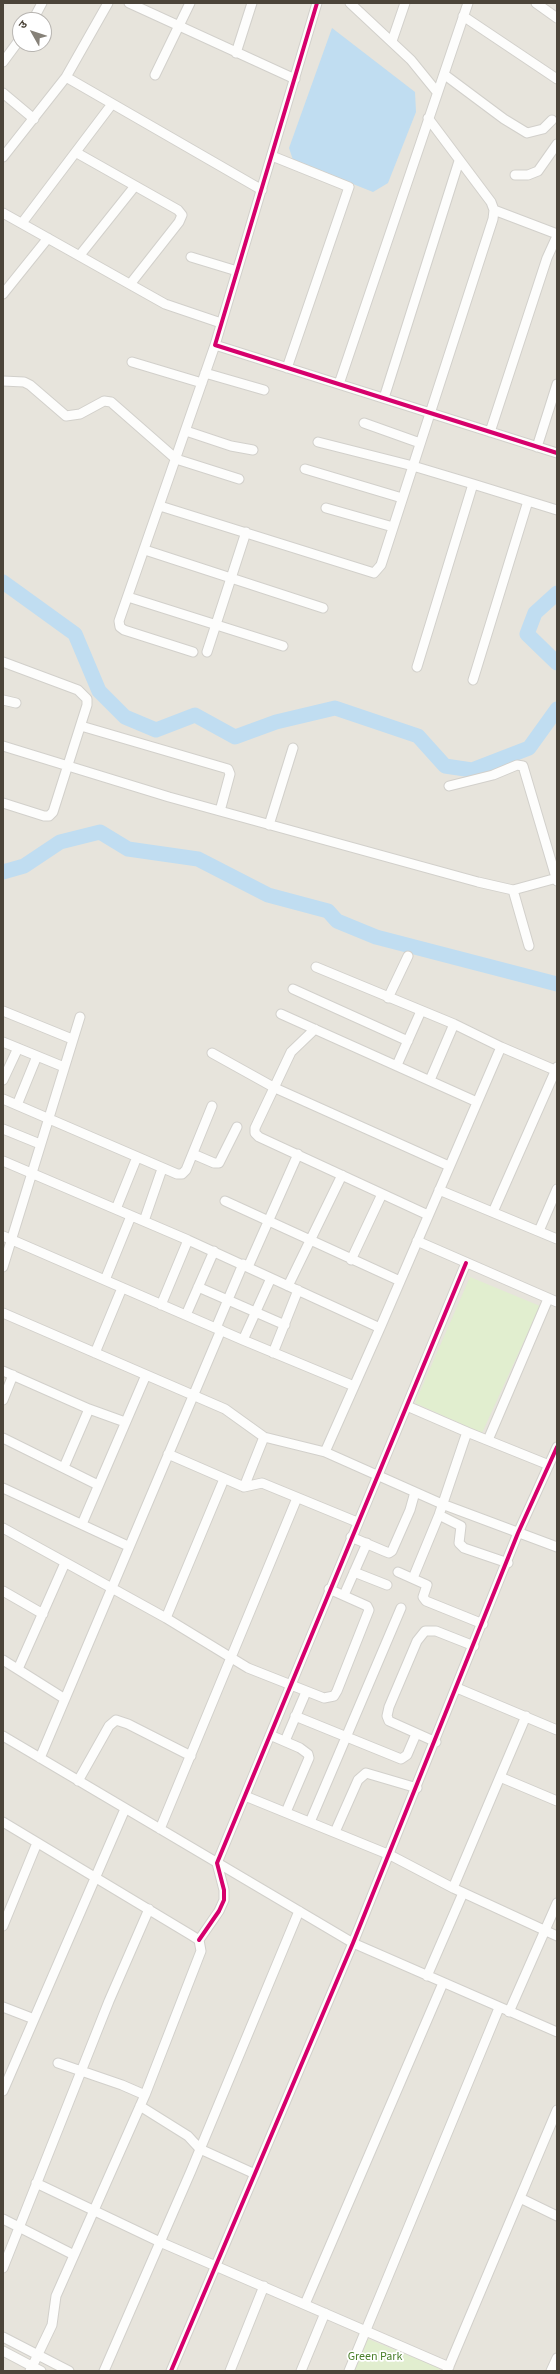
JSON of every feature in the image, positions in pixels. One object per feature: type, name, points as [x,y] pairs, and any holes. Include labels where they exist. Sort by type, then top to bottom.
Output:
[{"type":"street","points":[[37,12],[42,3]]},
{"type":"street","points":[[3,157],[66,77],[108,3]]},
{"type":"street","points":[[129,3],[178,27],[295,79]]},
{"type":"street","points":[[155,75],[190,3]]},
{"type":"street","points":[[236,52],[252,3]]},
{"type":"street","points":[[193,652],[124,630],[120,627],[119,621],[215,345],[317,3]]},
{"type":"street","points":[[350,3],[392,41],[419,69],[437,92]]},
{"type":"street","points":[[392,41],[405,3]]},
{"type":"street","points":[[339,384],[428,118],[445,75],[468,3]]},
{"type":"street","points":[[536,3],[557,18]]},
{"type":"street","points":[[463,16],[557,79]]},
{"type":"street","points":[[3,62],[12,49]]},
{"type":"street","points":[[445,75],[509,122],[527,133],[543,129],[554,121],[557,112]]},
{"type":"street","points":[[66,77],[262,190]]},
{"type":"street","points":[[3,93],[34,119]]},
{"type":"street","points":[[22,223],[77,153],[112,104]]},
{"type":"street","points":[[160,506],[372,573],[379,568],[493,219],[494,210],[491,202],[459,162],[428,118]]},
{"type":"street","points":[[515,175],[528,175],[538,171],[557,144]]},
{"type":"street","points":[[77,153],[178,210],[182,215],[179,222],[130,283]]},
{"type":"street","points":[[272,156],[348,187],[287,368]]},
{"type":"street","points":[[384,398],[459,162]]},
{"type":"street","points":[[80,255],[135,186]]},
{"type":"street","points":[[490,432],[547,258],[557,235],[494,210]]},
{"type":"street","points":[[3,213],[165,304],[221,323]]},
{"type":"street","points":[[3,294],[48,238]]},
{"type":"street","points":[[191,257],[237,271]]},
{"type":"street","points":[[3,279],[12,284]]},
{"type":"street","points":[[215,345],[557,453]]},
{"type":"street","points":[[132,362],[202,383]]},
{"type":"street","points":[[205,373],[264,390]]},
{"type":"street","points":[[3,381],[24,382],[30,385],[66,416],[80,414],[104,401],[111,402],[176,459],[239,479]]},
{"type":"street","points":[[537,447],[557,384]]},
{"type":"street","points":[[364,423],[420,443]]},
{"type":"street","points":[[186,431],[231,446],[253,450]]},
{"type":"street","points":[[318,442],[413,466],[557,510]]},
{"type":"street","points":[[305,469],[402,498]]},
{"type":"street","points":[[417,667],[473,484]]},
{"type":"street","points":[[473,680],[528,501]]},
{"type":"street","points":[[326,508],[393,527]]},
{"type":"street","points":[[207,652],[246,532]]},
{"type":"street","points":[[144,550],[323,608]]},
{"type":"street","points":[[128,597],[215,626],[283,646]]},
{"type":"street","points":[[3,662],[71,687],[84,694],[87,705],[56,808],[51,815],[44,816],[3,803]]},
{"type":"street","points":[[3,700],[16,704]]},
{"type":"street","points":[[81,726],[228,769],[230,774],[220,811]]},
{"type":"street","points":[[3,746],[269,825],[514,890],[557,879],[523,766],[517,765],[494,775],[449,786]]},
{"type":"street","points":[[269,825],[293,748]]},
{"type":"street","points":[[514,890],[529,946]]},
{"type":"street","points":[[388,998],[408,956]]},
{"type":"street","points":[[316,967],[454,1024],[501,1047],[557,1070],[493,1212]]},
{"type":"street","points":[[293,989],[408,1041]]},
{"type":"street","points":[[3,1011],[72,1039]]},
{"type":"street","points":[[397,1065],[421,1011]]},
{"type":"street","points":[[281,1014],[477,1102]]},
{"type":"street","points":[[3,1267],[7,1238],[31,1172],[80,1017]]},
{"type":"street","points":[[430,1080],[454,1024]]},
{"type":"street","points":[[315,1029],[291,1052],[275,1088],[254,1128],[255,1133],[259,1137],[428,1215]]},
{"type":"street","points":[[3,1042],[64,1068]]},
{"type":"street","points":[[325,1452],[501,1047]]},
{"type":"street","points":[[3,1080],[18,1048]]},
{"type":"street","points":[[212,1053],[275,1088],[449,1166]]},
{"type":"street","points":[[17,1105],[37,1056]]},
{"type":"street","points":[[3,1099],[162,1169],[182,1174],[186,1170],[212,1106]]},
{"type":"street","points":[[192,1154],[214,1163],[219,1163],[237,1126]]},
{"type":"street","points":[[3,1129],[40,1144]]},
{"type":"street","points":[[40,1758],[128,1546],[193,1395],[228,1299],[268,1222],[298,1154]]},
{"type":"street","points":[[116,1209],[137,1157]]},
{"type":"street","points":[[3,1161],[214,1251],[380,1328]]},
{"type":"street","points":[[144,1221],[162,1169]]},
{"type":"street","points":[[288,1286],[309,1240],[342,1175]]},
{"type":"street","points":[[539,1231],[557,1189]]},
{"type":"street","points":[[439,1190],[557,1239]]},
{"type":"street","points":[[351,1260],[382,1194]]},
{"type":"street","points":[[225,1201],[351,1260],[400,1281]]},
{"type":"street","points":[[105,1280],[131,1216]]},
{"type":"street","points":[[7,1238],[273,1353],[354,1386]]},
{"type":"street","points":[[161,1305],[188,1240]]},
{"type":"street","points":[[417,1241],[557,1302]]},
{"type":"street","points":[[186,1315],[214,1251]]},
{"type":"street","points":[[198,1940],[216,1917],[224,1900],[224,1890],[217,1863],[329,1589],[466,1263]]},
{"type":"street","points":[[243,1340],[271,1278]]},
{"type":"street","points":[[198,1287],[285,1325]]},
{"type":"street","points":[[95,1353],[122,1288]]},
{"type":"street","points":[[273,1353],[298,1290]]},
{"type":"street","points":[[488,1440],[548,1298]]},
{"type":"street","points":[[3,1313],[225,1409],[264,1437],[325,1452],[442,1504],[557,1547]]},
{"type":"street","points":[[3,1370],[89,1409],[126,1422]]},
{"type":"street","points":[[82,1524],[146,1374]]},
{"type":"street","points":[[3,1400],[13,1375]]},
{"type":"street","points":[[407,1406],[467,1432],[549,1464]]},
{"type":"street","points":[[64,1467],[89,1409]]},
{"type":"street","points":[[413,1578],[439,1515],[467,1432]]},
{"type":"street","points":[[244,1487],[264,1437]]},
{"type":"street","points":[[3,1438],[98,1485]]},
{"type":"street","points":[[171,2371],[390,1855],[508,1563],[518,1533],[557,1447]]},
{"type":"street","points":[[168,1454],[244,1487],[262,1483],[357,1522]]},
{"type":"street","points":[[166,1618],[224,1478]]},
{"type":"street","points":[[3,1488],[128,1546]]},
{"type":"street","points":[[351,1537],[389,1553],[392,1551],[402,1530],[415,1492]]},
{"type":"street","points":[[160,1829],[297,1498]]},
{"type":"street","points":[[439,1515],[461,1526],[459,1543],[461,1546],[508,1563]]},
{"type":"street","points":[[3,1528],[166,1618],[248,1668],[290,1686],[324,1698],[334,1696],[368,1614],[367,1606],[329,1589]]},
{"type":"street","points":[[344,1595],[367,1543]]},
{"type":"street","points":[[18,1669],[65,1563]]},
{"type":"street","points":[[354,1572],[387,1585]]},
{"type":"street","points":[[398,1572],[427,1585],[424,1600],[483,1624]]},
{"type":"street","points":[[3,1591],[43,1614]]},
{"type":"street","points":[[310,1822],[401,1608]]},
{"type":"street","points":[[436,1742],[393,1724],[387,1716],[420,1636],[425,1632],[436,1631],[474,1646]]},
{"type":"street","points":[[3,1660],[65,1699]]},
{"type":"street","points":[[457,1688],[557,1730]]},
{"type":"street","points":[[284,1741],[306,1692]]},
{"type":"street","points":[[295,1716],[401,1758],[408,1755],[416,1734]]},
{"type":"street","points":[[453,1888],[526,1716]]},
{"type":"street","points":[[78,1781],[109,1726],[116,1720],[128,1724],[191,1756]]},
{"type":"street","points":[[270,1735],[306,1751],[308,1758],[286,1812]]},
{"type":"street","points":[[3,1736],[353,1943],[557,2032]]},
{"type":"street","points":[[335,1832],[358,1780],[366,1773],[417,1788]]},
{"type":"street","points":[[500,1777],[557,1801]]},
{"type":"street","points":[[245,1796],[390,1855],[463,1893],[557,1936]]},
{"type":"street","points":[[3,2091],[125,1809]]},
{"type":"street","points":[[3,1822],[198,1940],[201,1951],[145,2095],[56,2296],[52,2325],[31,2369]]},
{"type":"street","points":[[3,1926],[37,1843]]},
{"type":"street","points":[[428,1976],[463,1893]]},
{"type":"street","points":[[509,2012],[557,1903]]},
{"type":"street","points":[[3,2268],[80,2072],[149,1909]]},
{"type":"street","points":[[104,2371],[200,2149],[299,1911]]},
{"type":"street","points":[[305,2304],[443,1983]]},
{"type":"street","points":[[3,2007],[34,2019]]},
{"type":"street","points":[[349,2371],[499,2008]]},
{"type":"street","points":[[58,2063],[80,2072],[122,2085],[145,2095]]},
{"type":"street","points":[[140,2106],[188,2136],[200,2149],[255,2174]]},
{"type":"street","points":[[36,2183],[160,2242],[305,2304],[448,2369],[557,2110]]},
{"type":"street","points":[[520,2198],[557,2216]]},
{"type":"street","points":[[3,2219],[74,2255]]},
{"type":"street","points":[[230,2371],[264,2286]]},
{"type":"street","points":[[301,2371],[325,2313]]},
{"type":"street","points":[[3,2336],[69,2371]]},
{"type":"street","points":[[3,2351],[31,2369],[41,2371]]},
{"type":"street","points":[[551,2371],[557,2358]]},
{"type":"shaded area","points":[[3,3],[557,3],[557,2371],[3,2371]]},
{"type":"green space","points":[[470,1277],[540,1306],[482,1433],[415,1403]]},
{"type":"green space","name":"Green Park","points":[[368,2339],[440,2368],[439,2371],[354,2371]]},
{"type":"water","points":[[332,28],[415,92],[416,112],[388,183],[373,192],[293,160],[289,148]]},
{"type":"waterway","points":[[3,582],[75,634],[99,691],[125,717],[156,730],[195,715],[235,737],[276,722],[335,708],[418,736],[445,766],[472,770],[529,748],[557,709]]},
{"type":"waterway","points":[[557,593],[535,613],[527,634],[557,663]]},
{"type":"waterway","points":[[3,872],[24,866],[60,842],[100,832],[128,849],[198,859],[268,895],[328,911],[337,921],[376,937],[557,984]]},
{"type":"cycle path","points":[[317,3],[215,345],[557,453]]},
{"type":"cycle path","points":[[199,1940],[219,1911],[224,1900],[224,1890],[217,1863],[466,1263]]},
{"type":"cycle path","points":[[171,2371],[353,1943],[518,1533],[557,1447]]}]
